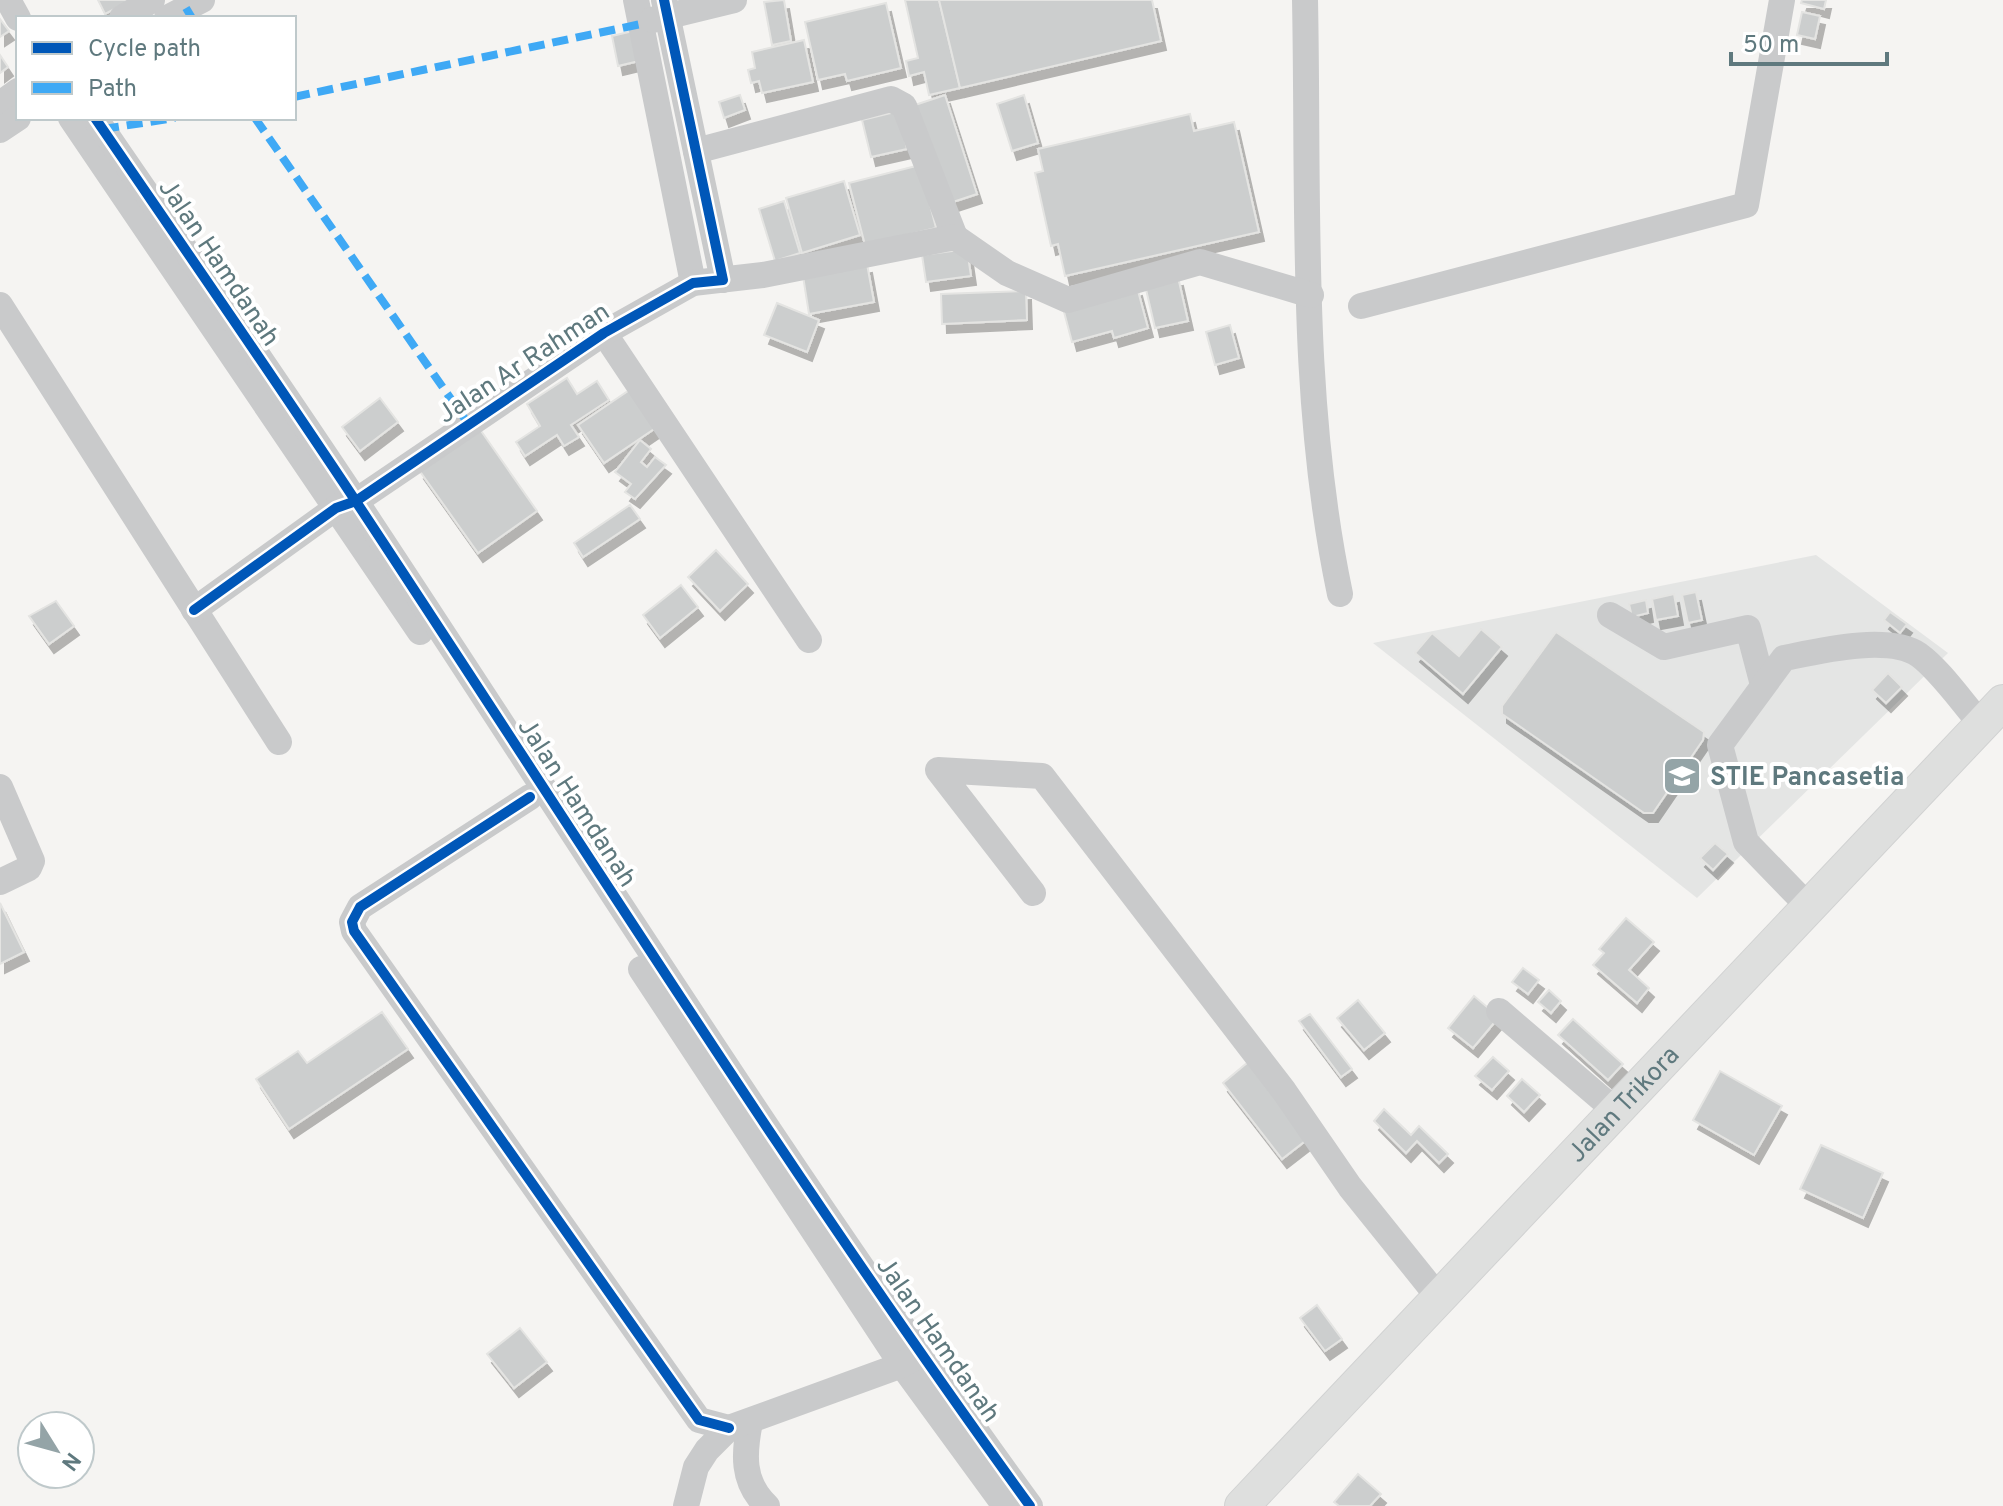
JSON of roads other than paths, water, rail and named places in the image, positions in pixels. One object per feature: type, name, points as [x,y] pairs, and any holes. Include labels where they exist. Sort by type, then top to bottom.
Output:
[{"type":"main road","name":"Jalan Trikora","points":[[1242,1506],[1992,714]]},
{"type":"street","points":[[125,16],[152,0]]},
{"type":"street","points":[[171,16],[202,0]]},
{"type":"street","points":[[693,283],[639,12],[734,0]]},
{"type":"street","points":[[1305,0],[1311,295],[1320,475],[1324,518],[1340,594]]},
{"type":"street","points":[[1361,306],[1746,205],[1782,0]]},
{"type":"street","points":[[666,8],[723,280]]},
{"type":"street","points":[[657,105],[684,94]]},
{"type":"street","points":[[696,151],[891,99],[904,106],[955,237],[1007,273],[1068,300],[1200,262],[1311,295]]},
{"type":"street","name":"Jalan Hamdanah","points":[[72,120],[346,505],[542,789],[1005,1506]]},
{"type":"street","name":"Jalan Hamdanah","points":[[96,120],[346,505],[530,797],[910,1360],[1030,1506]]},
{"type":"street","name":"Jalan Ar Rahman","points":[[194,610],[604,333],[693,283],[955,237]]},
{"type":"street","points":[[0,305],[279,742]]},
{"type":"street","points":[[604,333],[809,640]]},
{"type":"street","points":[[1610,615],[1664,647],[1748,628],[1763,685]]},
{"type":"street","points":[[1810,908],[1746,842],[1720,745],[1784,658],[1844,646],[1899,647],[1919,655],[1992,714]]},
{"type":"street","points":[[1033,893],[938,770],[1042,776],[1284,1091],[1350,1187],[1440,1299]]},
{"type":"street","points":[[0,787],[32,861],[29,868],[0,882]]},
{"type":"street","points":[[530,797],[360,907],[352,922],[354,931],[699,1420],[740,1425]]},
{"type":"street","points":[[1499,1011],[1617,1112]]},
{"type":"street","points":[[686,1506],[696,1467],[707,1450],[740,1425],[910,1360]]},
{"type":"street","points":[[740,1425],[742,1457],[761,1500],[767,1506]]},
{"type":"place","name":"STIE Pancasetia","points":[[1682,776]]}]
